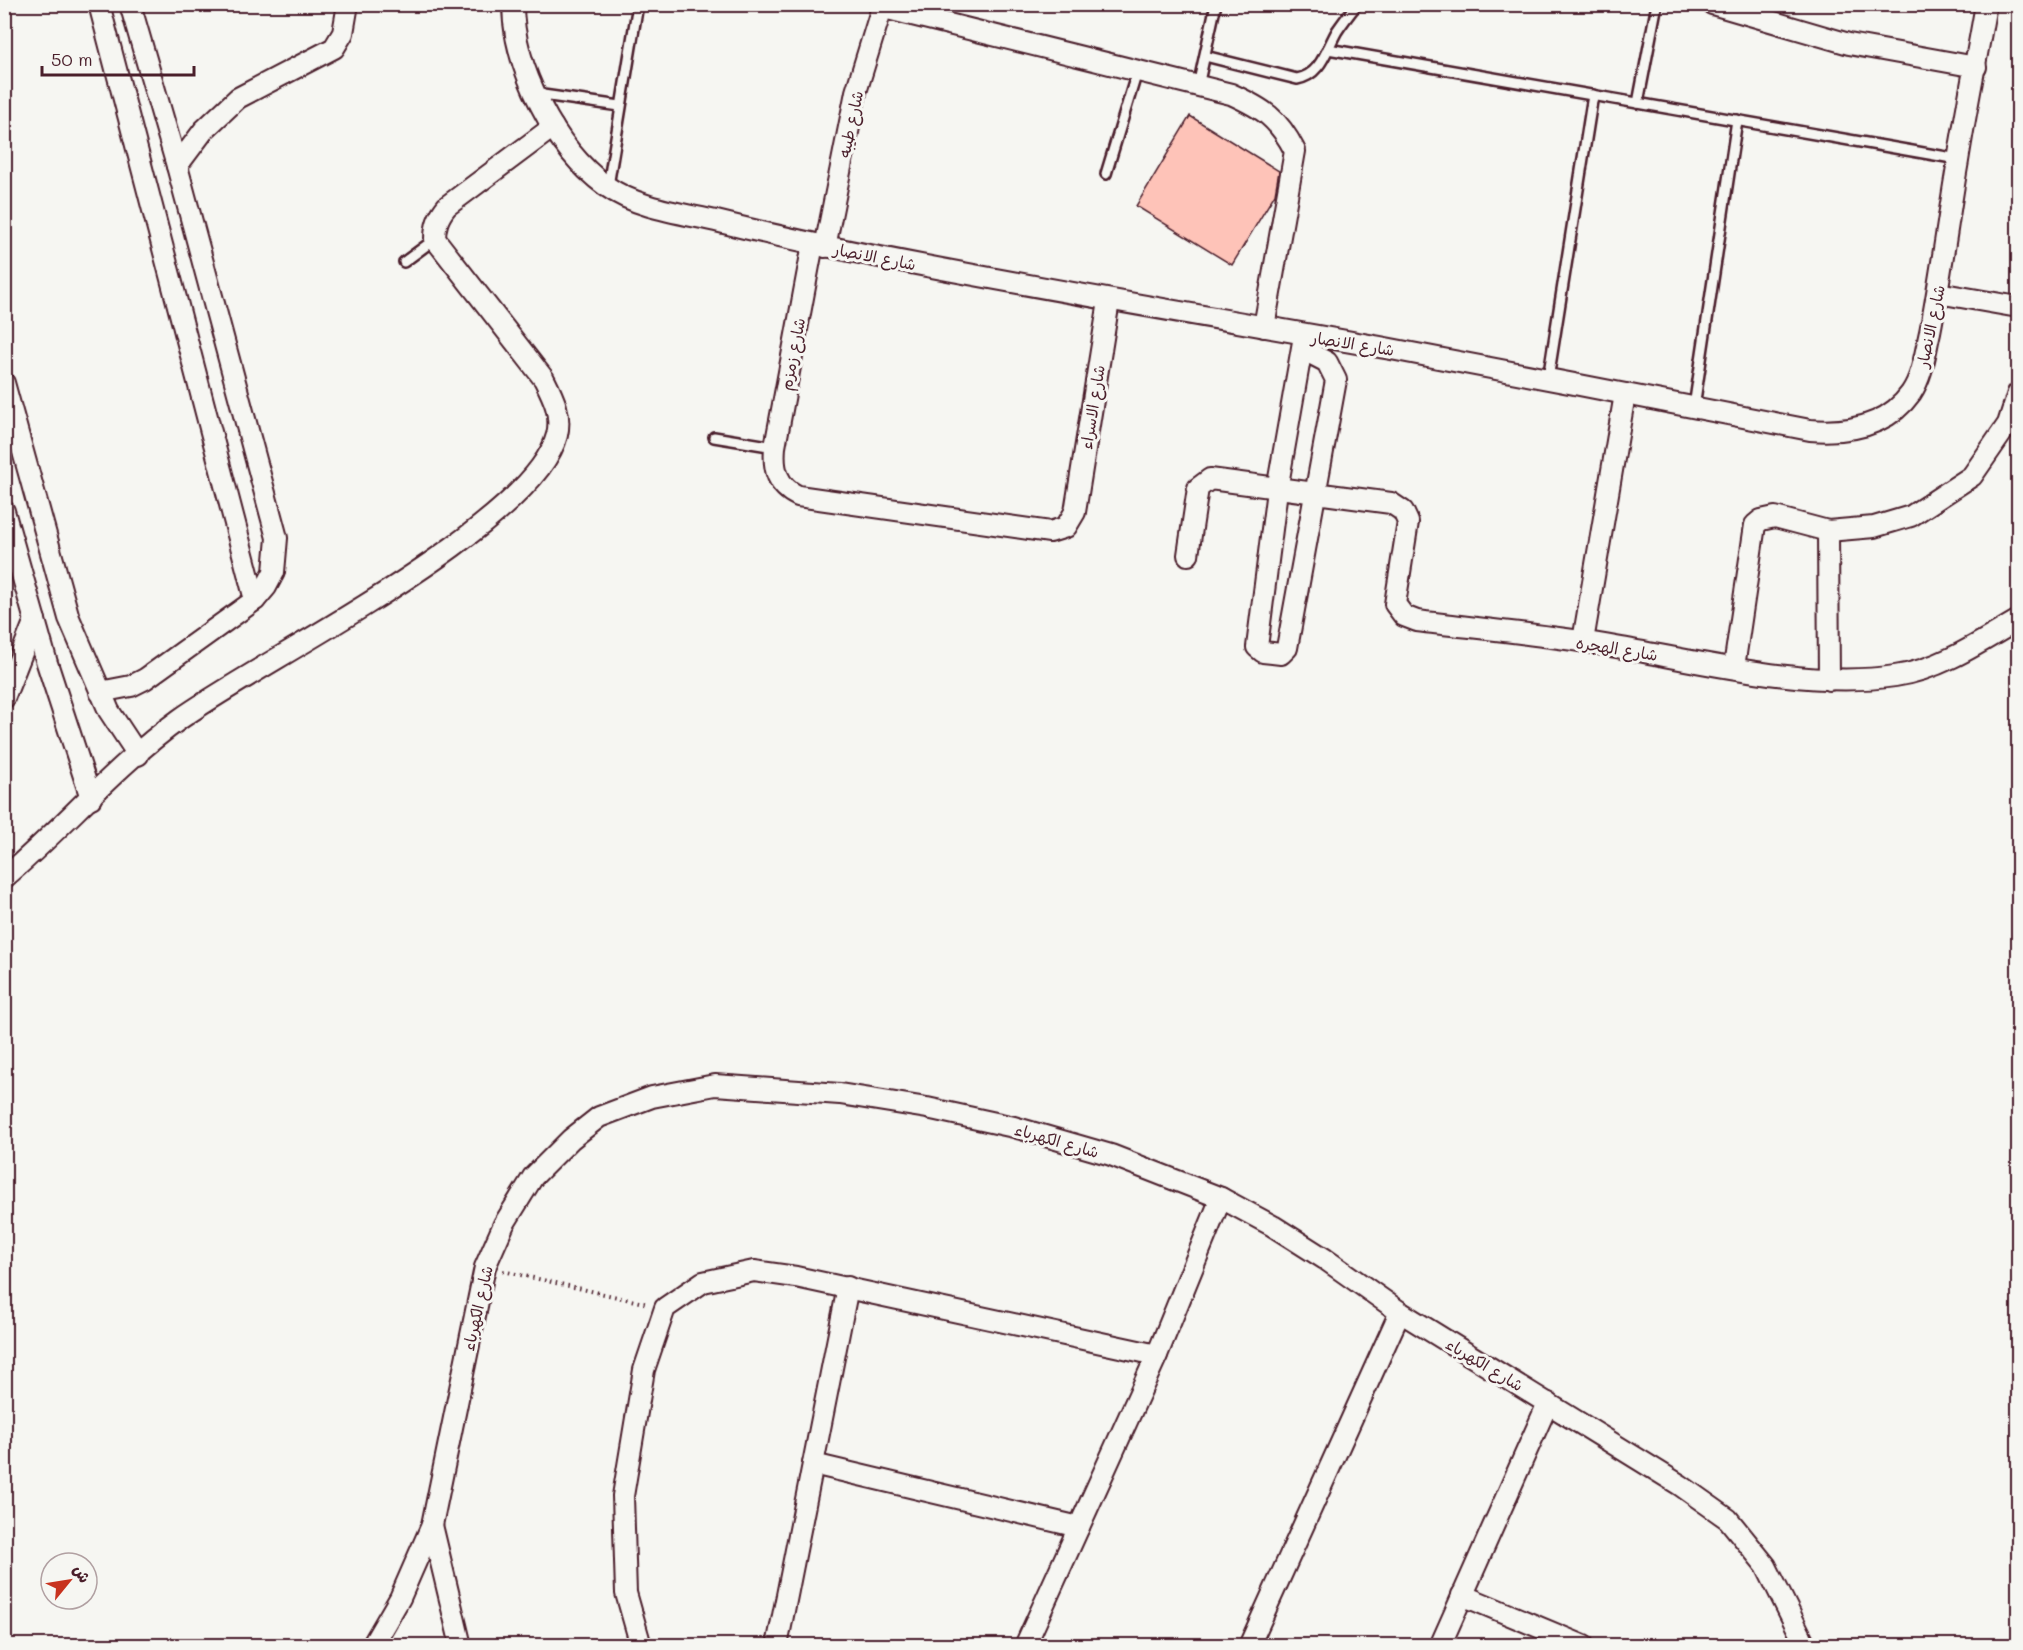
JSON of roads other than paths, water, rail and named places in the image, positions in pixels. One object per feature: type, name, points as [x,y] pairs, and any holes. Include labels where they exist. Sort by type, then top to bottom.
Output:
[{"type":"street","points":[[99,4],[255,600]]},
{"type":"street","points":[[100,692],[123,688],[145,679],[255,600],[266,587],[274,572],[277,538],[177,166],[130,4]]},
{"type":"street","points":[[177,166],[204,130],[238,98],[334,48],[343,33],[348,4]]},
{"type":"street","name":"شارع الانصار","points":[[513,4],[513,18],[523,63],[553,127],[577,158],[607,187],[651,206],[819,246],[1109,301],[1264,327],[1303,342],[1548,379],[1810,430],[1833,432],[1858,429],[1878,421],[1904,401],[1921,374],[1938,293],[1958,159],[1986,4]]},
{"type":"street","points":[[1712,4],[1780,14],[1870,48],[1976,67]]},
{"type":"street","points":[[883,6],[1231,94],[1262,108],[1283,127],[1294,151],[1264,327]]},
{"type":"street","name":"شارع طيبه","points":[[819,246],[856,92],[883,6]]},
{"type":"street","points":[[4,878],[138,755],[196,708],[447,550],[528,483],[547,456],[557,435],[559,416],[555,399],[544,379],[435,239],[437,221],[447,206],[553,127]]},
{"type":"street","name":"شارع زمزم","points":[[774,456],[819,246]]},
{"type":"street","points":[[1938,293],[2019,307]]},
{"type":"street","name":"شارع الاسراء","points":[[774,456],[779,481],[787,490],[798,496],[1050,532],[1066,527],[1075,512],[1109,301]]},
{"type":"street","points":[[1303,342],[1327,362],[1336,380],[1287,648],[1281,654],[1263,652],[1257,647],[1277,490],[1303,342]]},
{"type":"street","points":[[4,383],[69,618],[100,692],[138,755]]},
{"type":"street","points":[[1734,668],[1755,525],[1761,520],[1775,517],[1828,531],[1874,527],[1911,516],[1972,476],[2008,424],[2019,393]]},
{"type":"street","points":[[1584,641],[1625,394]]},
{"type":"street","points":[[1188,555],[1198,488],[1210,479],[1277,490],[1316,491]]},
{"type":"street","name":"شارع الهجره","points":[[1316,491],[1391,503],[1403,511],[1408,522],[1394,592],[1395,604],[1404,616],[1417,621],[1584,641],[1734,668],[1828,680],[1896,676],[1936,664],[2019,620]]},
{"type":"street","points":[[4,512],[91,798]]},
{"type":"street","points":[[1828,531],[1828,680]]},
{"type":"street","points":[[4,698],[35,620]]},
{"type":"street","name":"شارع الكهرباء","points":[[372,1646],[400,1598],[432,1525],[485,1267],[504,1224],[533,1177],[571,1139],[599,1118],[652,1096],[715,1085],[840,1094],[927,1108],[1014,1127],[1111,1155],[1221,1198],[1273,1226],[1325,1259],[1400,1312],[1680,1485],[1728,1519],[1766,1566],[1806,1646]]},
{"type":"street","points":[[1025,1646],[1156,1355],[1221,1198]]},
{"type":"street","points":[[641,1646],[626,1593],[623,1496],[644,1370],[665,1308],[703,1281],[754,1270],[848,1287],[1156,1355]]},
{"type":"street","points":[[777,1646],[848,1287]]},
{"type":"street","points":[[1249,1646],[1400,1312]]},
{"type":"street","points":[[1440,1646],[1548,1403]]},
{"type":"street","points":[[813,1464],[1079,1527]]},
{"type":"street","name":"شارع الكهرباء","points":[[432,1525],[461,1646]]},
{"type":"street","points":[[1462,1595],[1584,1646]]},
{"type":"lane","points":[[607,187],[638,4]]},
{"type":"lane","points":[[1198,86],[1216,4]]},
{"type":"lane","points":[[1205,56],[1297,79],[1311,74],[1357,4]]},
{"type":"lane","points":[[1638,103],[1657,4]]},
{"type":"lane","points":[[1328,49],[1958,159]]},
{"type":"lane","points":[[1106,174],[1137,72]]},
{"type":"lane","points":[[536,94],[620,106]]},
{"type":"lane","points":[[1548,379],[1593,95]]},
{"type":"lane","points":[[1694,407],[1737,120]]},
{"type":"lane","points":[[404,262],[435,239]]},
{"type":"lane","points":[[714,436],[774,456]]}]
